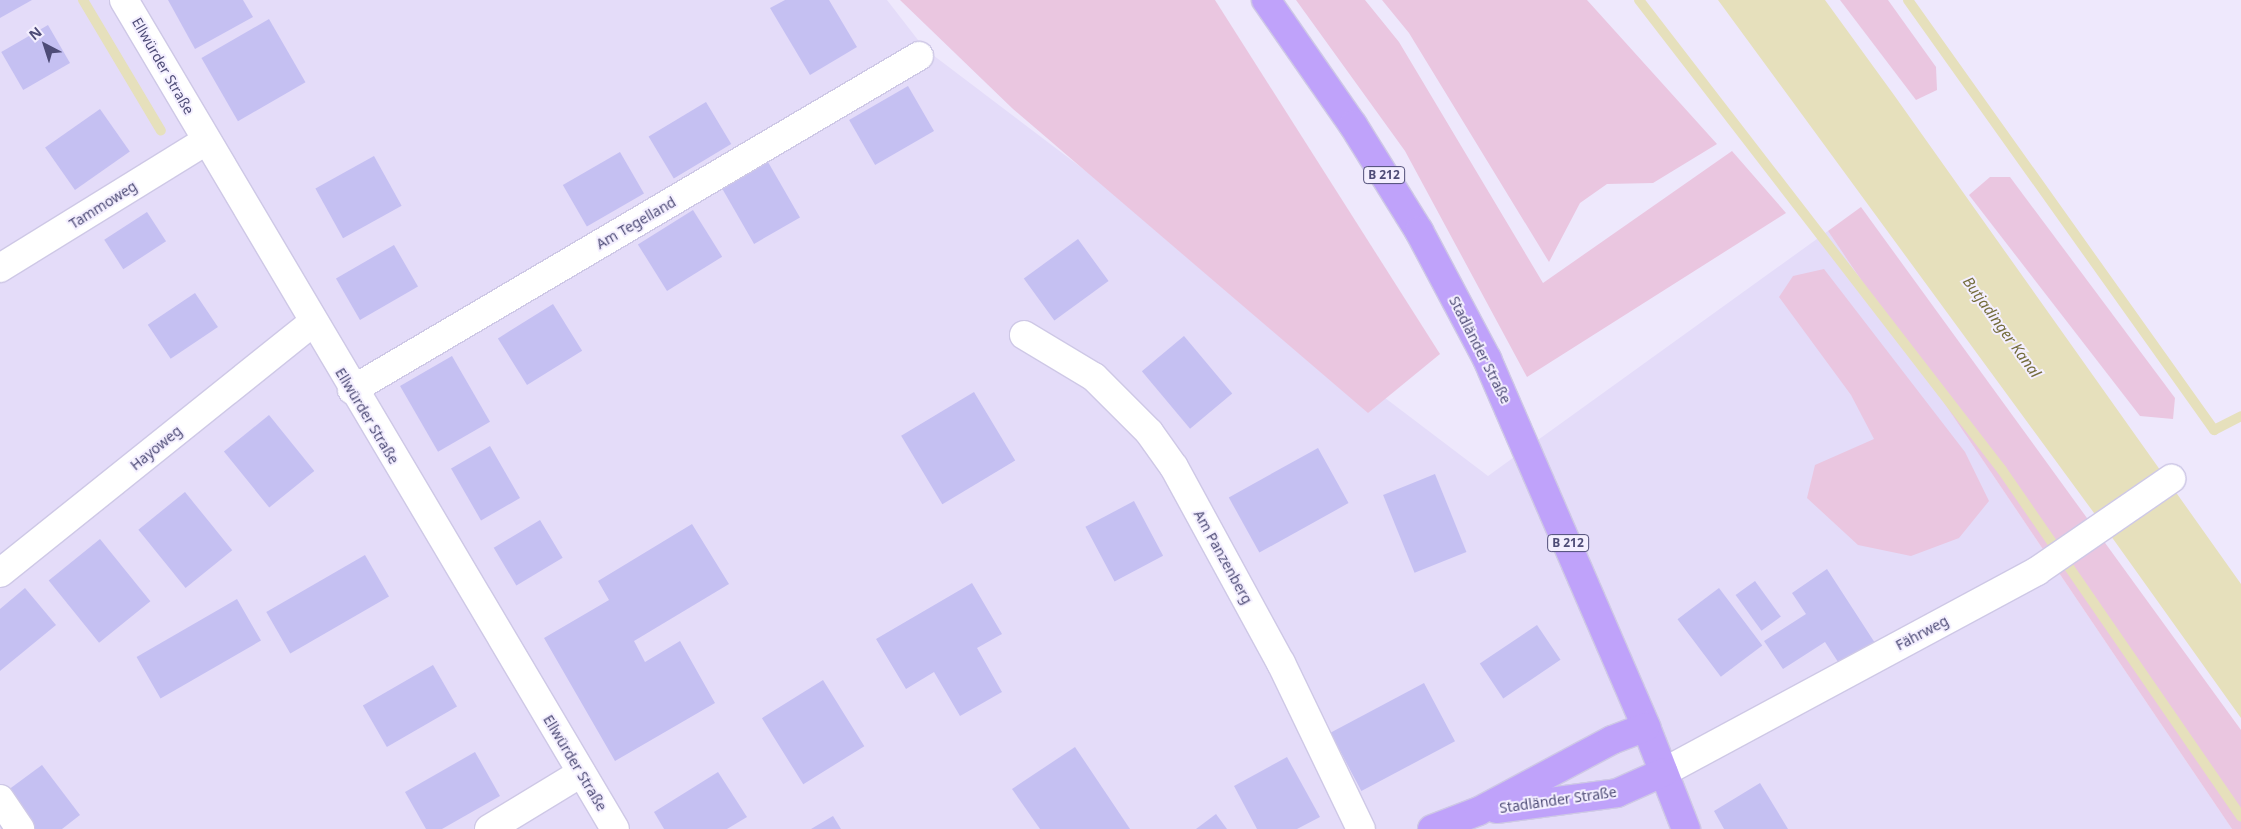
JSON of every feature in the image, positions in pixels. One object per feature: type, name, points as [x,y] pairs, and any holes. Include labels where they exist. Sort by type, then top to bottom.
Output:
[{"type":"main road","name":"Stadländer Straße","points":[[1266,0],[1353,125],[1419,231],[1488,360],[1646,727],[1686,829]]},
{"type":"main road","name":"Stadländer Straße","points":[[1432,829],[1479,811],[1612,740],[1646,727]]},
{"type":"main road","name":"Stadländer Straße","points":[[1479,811],[1617,793],[1664,772]]},
{"type":"street","name":"Ellwürder Straße","points":[[124,0],[312,323],[615,829]]},
{"type":"street","name":"Am Tegelland","points":[[352,390],[919,56]]},
{"type":"street","name":"Tammoweg","points":[[0,268],[206,141]]},
{"type":"street","name":"Hayoweg","points":[[0,573],[312,323]]},
{"type":"street","name":"Am Panzenberg","points":[[1024,335],[1094,377],[1149,432],[1174,467],[1281,664],[1361,829]]},
{"type":"street","name":"Fährweg","points":[[1664,772],[2037,571],[2171,479]]},
{"type":"street","points":[[489,829],[581,773]]},
{"type":"street","points":[[0,799],[20,829]]},
{"type":"shaded area","points":[[0,0],[887,0],[925,49],[1488,476],[1828,231],[2232,829],[0,829]]},
{"type":"shaded area","points":[[900,0],[1215,0],[1440,354],[1368,413],[1013,109]]},
{"type":"shaded area","points":[[1296,0],[1365,0],[1399,42],[1543,283],[1732,151],[1786,213],[1527,377],[1405,151]]},
{"type":"shaded area","points":[[1382,0],[1587,0],[1717,144],[1653,183],[1607,184],[1580,203],[1549,262],[1409,33]]},
{"type":"shaded area","points":[[1840,0],[1888,0],[1936,67],[1937,90],[1916,100]]},
{"type":"shaded area","points":[[1990,177],[2010,177],[2175,398],[2173,419],[2140,416],[1969,195]]},
{"type":"shaded area","points":[[1861,207],[2241,730],[2241,829],[2232,829],[1828,231]]},
{"type":"shaded area","points":[[1824,269],[1965,452],[1989,501],[1959,538],[1911,556],[1858,545],[1807,498],[1815,465],[1874,439],[1851,395],[1779,297],[1793,276]]},
{"type":"water","name":"Butjadinger Kanal","points":[[1718,0],[1825,0],[2241,584],[2241,718],[2116,543]]},
{"type":"building","points":[[0,0],[32,0],[0,18]]},
{"type":"building","points":[[168,0],[243,0],[253,17],[195,49]]},
{"type":"building","points":[[785,0],[829,0],[857,47],[810,75],[770,8]]},
{"type":"building","points":[[269,19],[306,82],[238,121],[201,58]]},
{"type":"building","points":[[48,25],[70,63],[23,90],[1,52]]},
{"type":"building","points":[[908,86],[934,131],[875,165],[849,120]]},
{"type":"building","points":[[706,102],[731,144],[674,179],[649,137]]},
{"type":"building","points":[[100,109],[130,152],[75,190],[45,147]]},
{"type":"building","points":[[620,152],[644,194],[587,227],[563,185]]},
{"type":"building","points":[[374,156],[402,206],[343,238],[315,188]]},
{"type":"building","points":[[768,162],[800,217],[754,244],[722,188]]},
{"type":"building","points":[[693,210],[722,257],[667,291],[638,244]]},
{"type":"building","points":[[147,212],[166,241],[123,269],[104,240]]},
{"type":"building","points":[[1078,239],[1109,281],[1054,320],[1024,278]]},
{"type":"building","points":[[394,245],[418,287],[360,320],[336,278]]},
{"type":"building","points":[[195,293],[218,327],[171,359],[148,325]]},
{"type":"building","points":[[553,304],[582,351],[527,385],[498,338]]},
{"type":"building","points":[[1184,336],[1232,393],[1190,429],[1142,371]]},
{"type":"building","points":[[452,356],[490,422],[438,452],[400,386]]},
{"type":"building","points":[[974,392],[1015,461],[942,504],[901,436]]},
{"type":"building","points":[[269,415],[314,471],[269,507],[224,452]]},
{"type":"building","points":[[490,446],[520,498],[481,520],[451,468]]},
{"type":"building","points":[[1318,448],[1349,503],[1259,553],[1229,497]]},
{"type":"building","points":[[1435,474],[1466,552],[1415,573],[1383,495]]},
{"type":"building","points":[[185,492],[232,550],[186,588],[138,530]]},
{"type":"building","points":[[1134,501],[1163,556],[1115,582],[1085,527]]},
{"type":"building","points":[[540,520],[563,558],[516,586],[494,548]]},
{"type":"building","points":[[692,524],[729,584],[634,641],[645,662],[680,641],[715,703],[615,761],[544,638],[609,600],[598,581]]},
{"type":"building","points":[[100,539],[150,601],[99,643],[49,581]]},
{"type":"building","points":[[365,555],[389,597],[290,654],[266,612]]},
{"type":"building","points":[[1827,569],[1875,643],[1840,665],[1825,642],[1783,669],[1764,641],[1806,614],[1792,593]]},
{"type":"building","points":[[1755,581],[1781,617],[1761,631],[1736,595]]},
{"type":"building","points":[[972,583],[1002,634],[977,648],[1002,692],[960,716],[934,672],[906,689],[876,639]]},
{"type":"building","points":[[25,588],[56,625],[0,671],[0,609]]},
{"type":"building","points":[[1719,588],[1762,646],[1721,677],[1677,619]]},
{"type":"building","points":[[237,599],[261,641],[161,699],[137,657]]},
{"type":"building","points":[[1537,625],[1560,660],[1503,698],[1480,664]]},
{"type":"building","points":[[433,665],[457,707],[387,747],[363,706]]},
{"type":"building","points":[[823,680],[864,746],[803,784],[762,718]]},
{"type":"building","points":[[1424,683],[1455,741],[1361,791],[1330,733]]},
{"type":"building","points":[[1075,747],[1130,829],[1040,829],[1012,789]]},
{"type":"building","points":[[475,752],[500,796],[442,829],[426,829],[405,792]]},
{"type":"building","points":[[1287,757],[1320,817],[1297,829],[1257,829],[1234,786]]},
{"type":"building","points":[[42,765],[80,815],[62,829],[30,829],[4,793]]},
{"type":"building","points":[[718,772],[747,817],[727,829],[664,829],[654,812]]},
{"type":"building","points":[[1760,783],[1788,829],[1724,829],[1714,811]]},
{"type":"building","points":[[1216,814],[1227,829],[1196,829]]},
{"type":"building","points":[[833,816],[841,829],[811,829]]},
{"type":"waterway","points":[[83,0],[161,131]]},
{"type":"waterway","points":[[1639,0],[2002,470],[2241,816]]},
{"type":"waterway","points":[[1908,0],[2214,430],[2241,416]]}]
